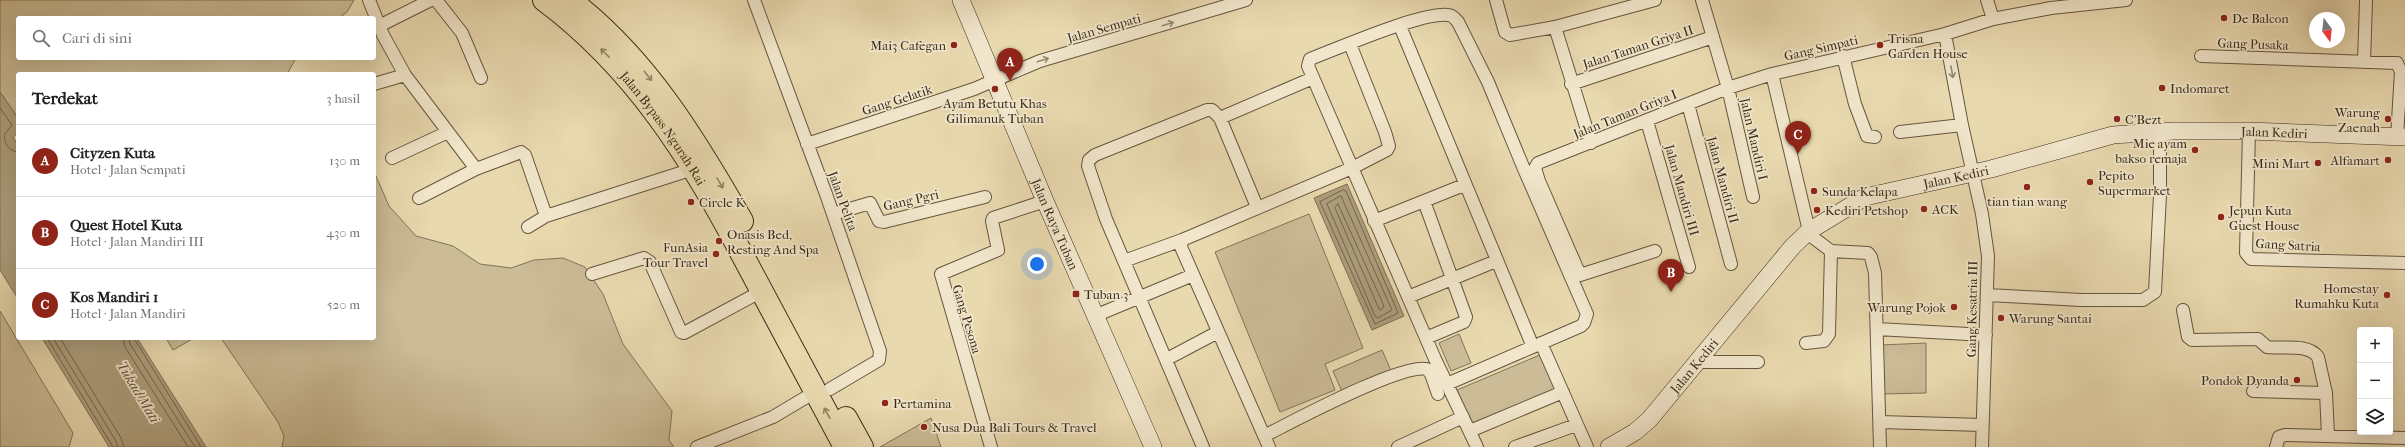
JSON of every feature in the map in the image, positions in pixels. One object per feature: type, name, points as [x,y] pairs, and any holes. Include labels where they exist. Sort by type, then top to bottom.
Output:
[{"type":"highway","name":"Jalan Bypass Ngurah Rai","points":[[544,0],[601,49],[640,91],[674,138],[731,232],[762,291],[823,390],[862,447]]},
{"type":"highway","name":"Jalan Bypass Ngurah Rai","points":[[570,0],[612,36],[634,60],[685,126],[751,238],[823,390],[845,447]]},
{"type":"main road","name":"Jalan Raya Tuban","points":[[961,0],[1045,201],[1097,315],[1153,447]]},
{"type":"main road","name":"Jalan Kediri","points":[[1609,447],[1635,432],[1649,420],[1746,302],[1808,232],[1865,197],[1973,174],[2113,135],[2160,131],[2249,131],[2401,137]]},
{"type":"street","points":[[369,0],[374,16]]},
{"type":"street","points":[[379,33],[431,0]]},
{"type":"street","points":[[436,0],[462,33],[481,78]]},
{"type":"street","name":"Jalan Pelita","points":[[754,0],[833,214],[881,356],[879,360],[823,390]]},
{"type":"street","name":"Jalan Sempati","points":[[994,81],[1040,61],[1223,4],[1246,0]]},
{"type":"street","points":[[1496,0],[1508,34],[1555,27],[1655,0]]},
{"type":"street","name":"Jalan Mandiri I","points":[[1702,0],[1728,88],[1753,196]]},
{"type":"street","points":[[1987,0],[1993,19]]},
{"type":"street","name":"Gang Simpati","points":[[1728,88],[1772,74],[1843,56],[1945,34],[1993,19],[2051,8],[2126,0]]},
{"type":"street","points":[[2364,62],[2366,1]]},
{"type":"street","points":[[1477,447],[1426,338],[1374,221],[1308,66],[1310,59],[1400,26],[1428,18],[1453,16],[1470,43],[1535,183],[1580,275],[1655,251]]},
{"type":"street","points":[[376,23],[379,33],[405,75],[476,169]]},
{"type":"street","points":[[1400,26],[1496,261],[1537,345],[1563,392],[1576,425],[1587,447]]},
{"type":"street","points":[[1555,27],[1592,143]]},
{"type":"street","name":"Gang Kesatria III","points":[[1945,34],[1962,125],[1982,214],[1988,256],[1988,295],[1982,447]]},
{"type":"street","name":"Jalan Taman Griya II","points":[[1572,84],[1713,37]]},
{"type":"street","points":[[1124,261],[1182,240],[1352,168],[1378,156],[1389,146],[1350,44]]},
{"type":"street","points":[[1843,56],[1855,104],[1867,136],[1875,137]]},
{"type":"street","name":"Gang Pusaka","points":[[2201,56],[2396,63],[2400,66],[2401,137]]},
{"type":"street","points":[[1772,74],[1808,232],[1831,251],[1870,254],[1875,273],[1880,447]]},
{"type":"street","points":[[376,83],[405,75]]},
{"type":"street","points":[[1220,118],[1313,78]]},
{"type":"street","name":"Gang Gelatik","points":[[807,144],[994,81]]},
{"type":"street","name":"Jalan Taman Griya I","points":[[1535,183],[1535,168],[1538,163],[1592,143],[1728,88]]},
{"type":"street","name":"Jalan Mandiri II","points":[[1688,104],[1731,264]]},
{"type":"street","points":[[1203,447],[1088,172],[1089,160],[1095,155],[1206,110],[1212,110],[1220,118],[1257,207]]},
{"type":"street","name":"Jalan Mandiri III","points":[[1647,121],[1689,267]]},
{"type":"street","points":[[1900,132],[1962,125]]},
{"type":"street","points":[[1988,295],[2081,300],[2143,300],[2150,297],[2155,292],[2160,195],[2160,131]]},
{"type":"street","name":"Gang Satria","points":[[2249,131],[2246,253],[2248,257],[2258,259],[2405,263]]},
{"type":"street","points":[[392,158],[448,132]]},
{"type":"street","points":[[419,198],[476,169],[518,153],[524,153],[546,216]]},
{"type":"street","points":[[528,227],[546,216],[693,169]]},
{"type":"street","points":[[1447,384],[1580,326],[1584,322],[1587,314],[1535,183]]},
{"type":"street","points":[[1374,221],[1464,185]]},
{"type":"street","name":"Gang Pgri","points":[[833,214],[870,203],[879,221],[884,222],[985,197]]},
{"type":"street","name":"Gang Pesona","points":[[991,447],[941,274],[998,250],[992,221],[993,218],[1045,201]]},
{"type":"street","points":[[1424,201],[1453,278],[1466,319],[1464,322],[1426,338]]},
{"type":"street","points":[[1182,240],[1181,247],[1266,442],[1356,391],[1412,369],[1427,369],[1431,374],[1438,394]]},
{"type":"street","points":[[1806,343],[1824,341],[1829,334],[1831,251]]},
{"type":"street","points":[[592,274],[644,258],[650,262],[681,332],[684,334],[762,291]]},
{"type":"street","points":[[1408,297],[1496,261]]},
{"type":"street","points":[[1097,315],[1193,275]]},
{"type":"street","points":[[2183,310],[2188,336],[2192,340],[2258,339],[2267,348],[2296,347],[2315,352],[2318,357],[2326,392],[2328,435]]},
{"type":"street","points":[[1877,329],[1986,335]]},
{"type":"street","points":[[1167,359],[1218,332]]},
{"type":"street","points":[[1698,362],[1758,362]]},
{"type":"street","points":[[698,447],[773,417],[823,390]]},
{"type":"street","points":[[2253,391],[2326,392]]},
{"type":"street","points":[[1470,431],[1563,392]]},
{"type":"street","points":[[1398,447],[1463,418]]},
{"type":"street","points":[[1880,422],[1982,425]]},
{"type":"street","points":[[1515,447],[1576,425]]},
{"type":"street","points":[[2276,447],[2278,439],[2283,435],[2405,438]]},
{"type":"shaded area","points":[[0,0],[354,0],[347,12],[342,16],[16,16],[16,60],[295,60],[288,72],[16,72],[16,115],[0,92]]},
{"type":"shaded area","points":[[376,176],[389,206],[416,236],[453,246],[480,264],[511,268],[534,260],[563,258],[585,267],[603,294],[623,344],[672,411],[669,440],[674,447],[282,447],[284,436],[278,422],[222,340],[376,340]]},
{"type":"shaded area","points":[[1309,214],[1363,348],[1325,364],[1335,390],[1280,412],[1215,252]]},
{"type":"shaded area","points":[[0,311],[73,433],[69,447],[0,447]]},
{"type":"shaded area","points":[[1459,334],[1471,363],[1451,371],[1439,343]]},
{"type":"shaded area","points":[[167,340],[190,340],[173,350]]},
{"type":"shaded area","points":[[1926,343],[1926,393],[1883,394],[1881,345]]},
{"type":"shaded area","points":[[1382,350],[1392,373],[1343,394],[1333,371]]},
{"type":"shaded area","points":[[1542,354],[1557,392],[1472,427],[1457,390]]},
{"type":"shaded area","name":"Nusa Dua Bali Tours & Travel","points":[[931,418],[941,447],[880,447]]},
{"type":"water","points":[[0,92],[16,115],[16,135],[13,137],[16,142],[16,296],[0,270]]},
{"type":"water","points":[[1347,184],[1404,316],[1372,330],[1314,198]]},
{"type":"water","name":"Tukad Mati","points":[[43,340],[138,340],[206,447],[109,447]]},
{"type":"place","name":"De Balcon","points":[[2224,18]]},
{"type":"place","name":"Mai3 Cafegan","points":[[954,45]]},
{"type":"place","name":"Trisna Garden House","points":[[1880,45]]},
{"type":"place","name":"Cityzen Kuta","points":[[1010,81]]},
{"type":"place","name":"Indomaret","points":[[2162,88]]},
{"type":"place","name":"Ayam Betutu Khas Gilimanuk Tuban","points":[[995,89]]},
{"type":"place","name":"C'Bezt","points":[[2117,119]]},
{"type":"place","name":"Warung Zaenah","points":[[2388,119]]},
{"type":"place","name":"Mie ayam bakso remaja","points":[[2195,150]]},
{"type":"place","name":"Kos Mandiri 1","points":[[1798,154]]},
{"type":"place","name":"Alfamart","points":[[2388,160]]},
{"type":"place","name":"Mini Mart","points":[[2318,163]]},
{"type":"place","name":"Pepito Supermarket","points":[[2090,182]]},
{"type":"place","name":"tian tian wang","points":[[2027,187]]},
{"type":"place","name":"Sunda Kelapa","points":[[1814,191]]},
{"type":"place","name":"Circle K","points":[[691,202]]},
{"type":"place","name":"ACK","points":[[1924,209]]},
{"type":"place","name":"Kediri Petshop","points":[[1817,210]]},
{"type":"place","name":"Jepun Kuta Guest House","points":[[2221,217]]},
{"type":"place","name":"Onasis Bed, Resting And Spa","points":[[719,241]]},
{"type":"place","name":"FunAsia Tour Travel","points":[[716,254]]},
{"type":"place","name":"Quest Hotel Kuta","points":[[1671,292]]},
{"type":"place","name":"Tuban 3","points":[[1076,294]]},
{"type":"place","name":"Homestay Rumahku Kuta","points":[[2387,295]]},
{"type":"place","name":"Warung Pojok","points":[[1954,307]]},
{"type":"place","name":"Warung Santai","points":[[2001,318]]},
{"type":"place","name":"Pondok Dyanda","points":[[2297,380]]},
{"type":"place","name":"Pertamina","points":[[885,403]]},
{"type":"place","name":"Nusa Dua Bali Tours & Travel","points":[[924,427]]}]
